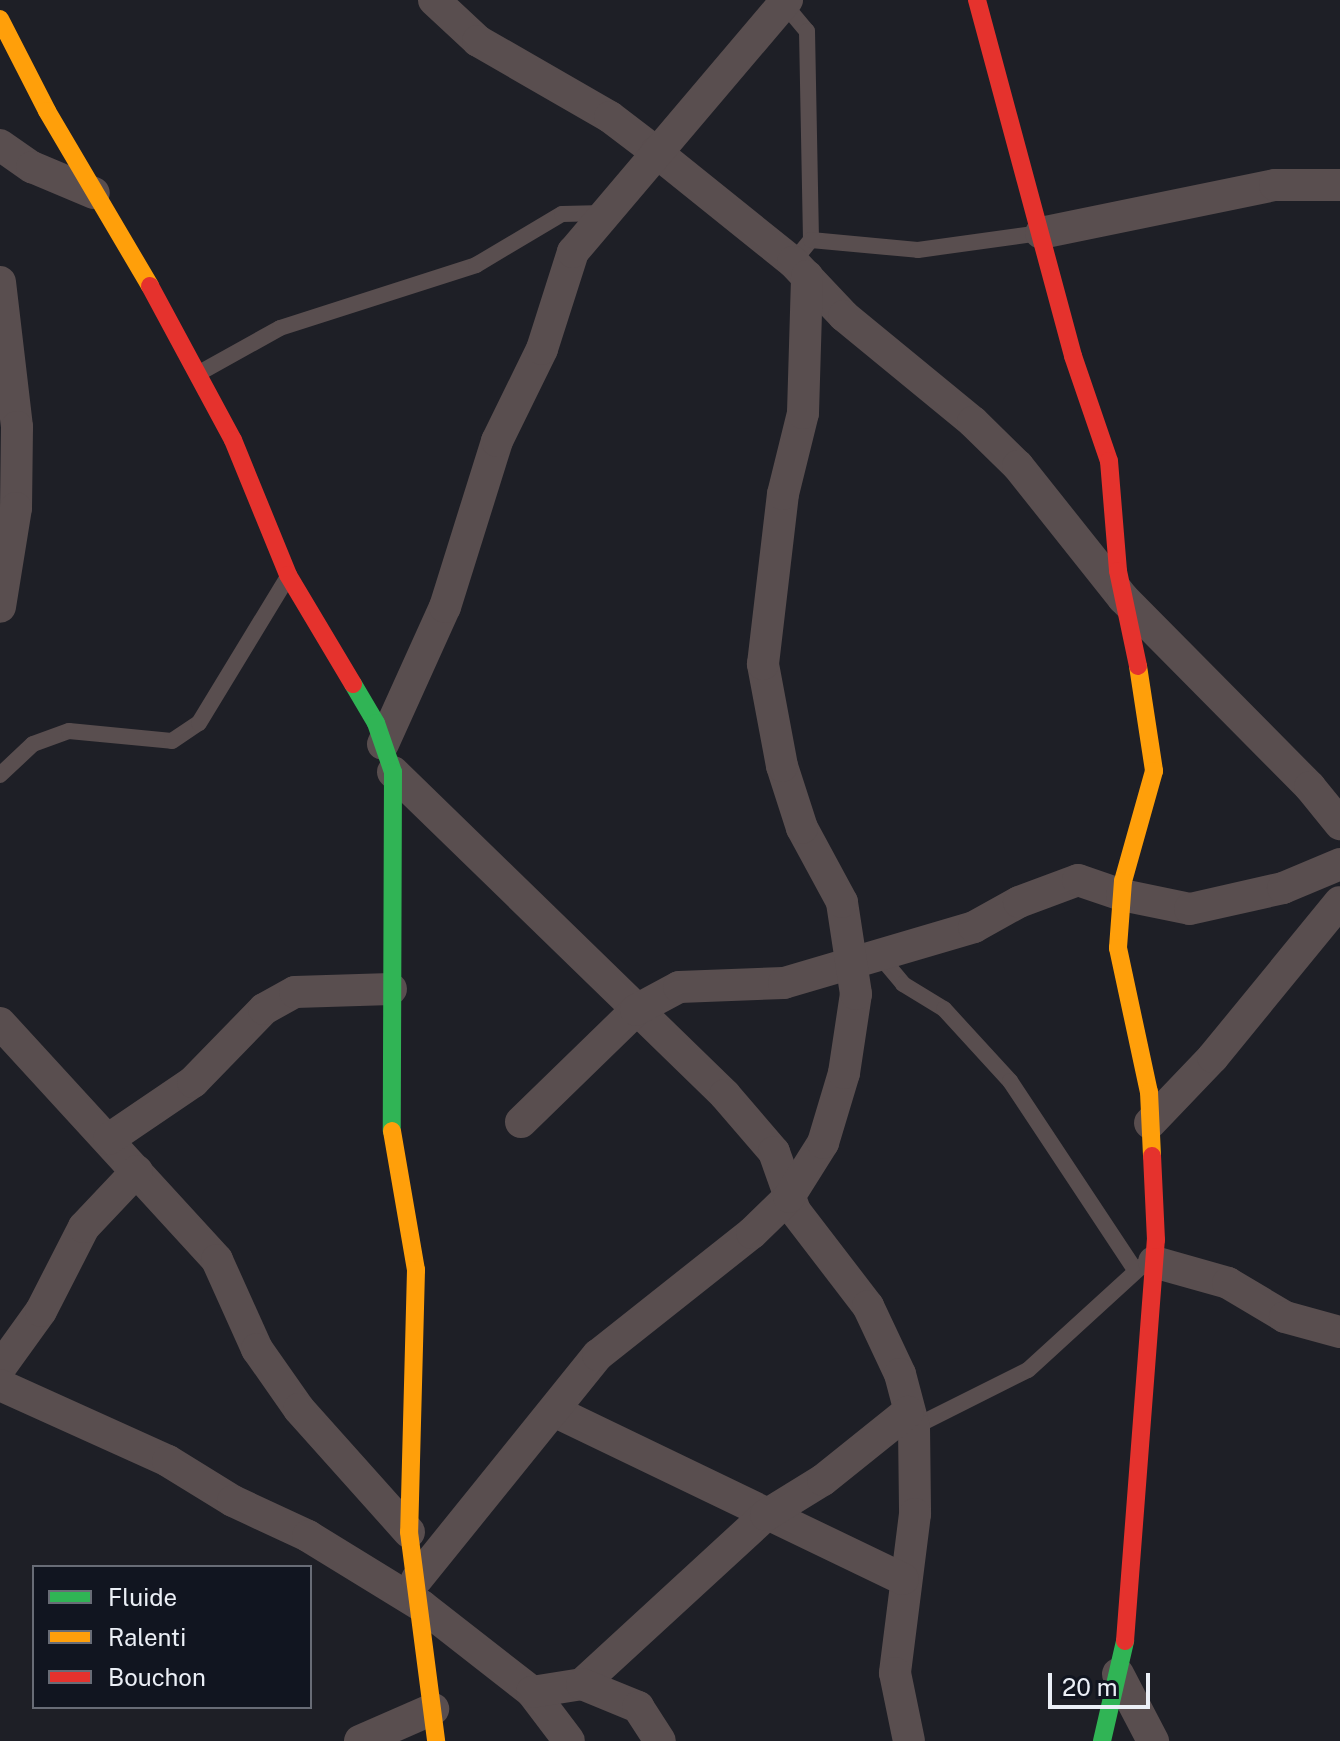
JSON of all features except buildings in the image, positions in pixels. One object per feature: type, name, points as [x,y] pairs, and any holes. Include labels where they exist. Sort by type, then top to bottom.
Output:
[{"type":"street","points":[[434,0],[478,41],[610,117],[804,260],[844,316],[973,422],[1018,466],[1123,598],[1310,787],[1340,824]]},
{"type":"street","points":[[977,0],[1073,356],[1109,461],[1123,598],[1147,709],[1154,771],[1122,895],[1118,948],[1149,1092],[1150,1123],[1125,1645],[1102,1741]]},
{"type":"street","points":[[388,758],[445,607],[497,441],[542,349],[573,252],[786,2]]},
{"type":"street","points":[[0,19],[7,47],[94,193],[233,440],[288,575],[376,723],[388,758],[392,1134],[416,1270],[409,1532],[436,1741]]},
{"type":"street","points":[[0,145],[32,167],[94,193]]},
{"type":"street","points":[[1041,233],[1275,185],[1340,185]]},
{"type":"street","points":[[419,1592],[598,1355],[752,1233],[789,1197],[823,1143],[844,1073],[856,994],[865,960],[842,902],[802,828],[782,766],[763,664],[783,494],[803,413],[804,260]]},
{"type":"street","points":[[0,282],[17,427],[16,508],[0,607]]},
{"type":"street","points":[[388,758],[602,971],[636,1010],[725,1095],[774,1152],[789,1197],[868,1306],[900,1374],[911,1420],[915,1514],[903,1579],[895,1673],[909,1741]]},
{"type":"street","points":[[521,1122],[636,1010],[679,987],[784,983],[974,927],[1019,902],[1078,880],[1122,895],[1190,909],[1283,888],[1340,864]]},
{"type":"street","points":[[1150,1123],[1213,1057],[1340,902]]},
{"type":"street","points":[[109,1139],[193,1082],[264,1009],[295,992],[391,989]]},
{"type":"street","points":[[0,1023],[217,1260],[257,1349],[299,1409],[409,1532]]},
{"type":"street","points":[[0,1368],[41,1311],[84,1227],[137,1171]]},
{"type":"street","points":[[1144,1265],[1228,1283],[1285,1317],[1340,1332]]},
{"type":"street","points":[[0,1385],[168,1461],[233,1501],[419,1592],[532,1692],[569,1741]]},
{"type":"street","points":[[556,1412],[903,1579]]},
{"type":"street","points":[[582,1684],[766,1515],[911,1420]]},
{"type":"street","points":[[1118,1674],[1153,1741]]},
{"type":"street","points":[[532,1692],[582,1684],[638,1707],[660,1741]]},
{"type":"street","points":[[360,1741],[433,1709]]},
{"type":"lane","points":[[786,2],[807,31],[804,260],[918,250],[1041,233]]},
{"type":"lane","points":[[198,374],[280,328],[476,265],[562,214],[604,213]]},
{"type":"lane","points":[[0,775],[33,744],[69,731],[172,741],[199,723],[288,575]]},
{"type":"lane","points":[[865,960],[944,1009],[1010,1081],[1144,1265],[1028,1370],[911,1420]]},
{"type":"traffic: fast","points":[[353,684],[376,723],[393,772],[392,1131]]},
{"type":"traffic: fast","points":[[1102,1741],[1125,1641]]},
{"type":"traffic: slow","points":[[0,19],[47,111],[150,286]]},
{"type":"traffic: slow","points":[[1138,666],[1154,771],[1123,881],[1118,948],[1149,1092],[1152,1156]]},
{"type":"traffic: slow","points":[[392,1131],[416,1270],[409,1532],[436,1741]]},
{"type":"traffic: jam","points":[[977,0],[1073,356],[1109,461],[1118,571],[1138,666]]},
{"type":"traffic: jam","points":[[150,286],[233,440],[288,575],[353,684]]},
{"type":"traffic: jam","points":[[1125,1641],[1156,1240],[1152,1156]]}]
